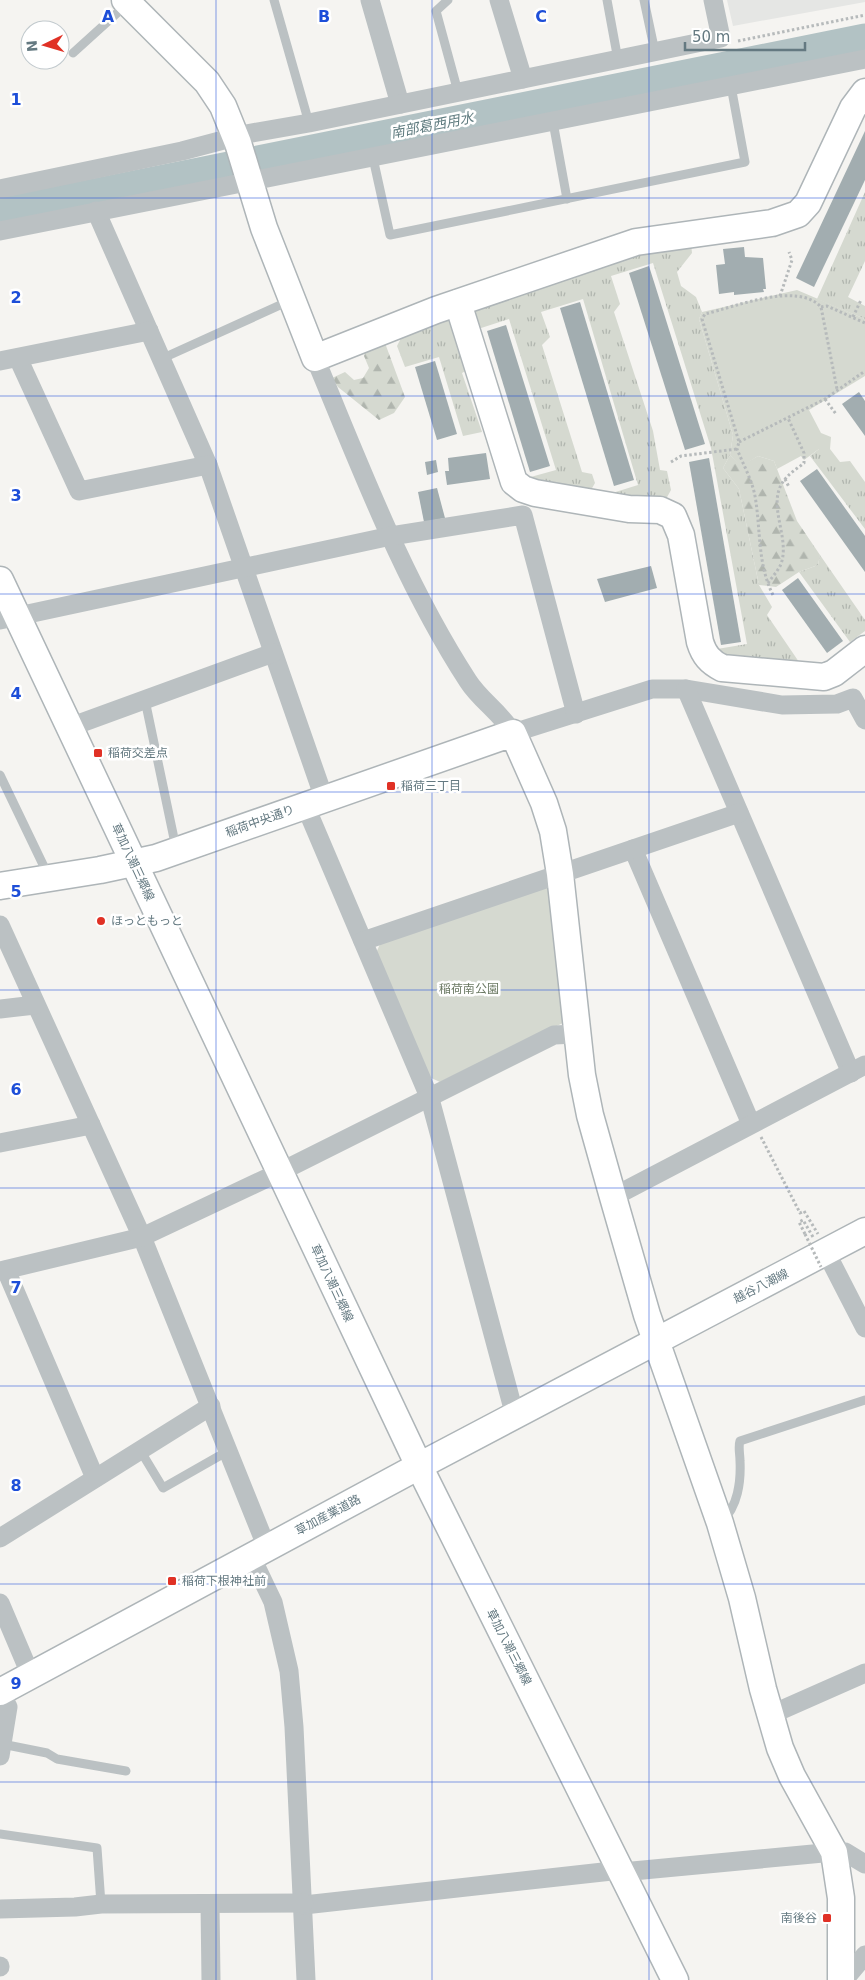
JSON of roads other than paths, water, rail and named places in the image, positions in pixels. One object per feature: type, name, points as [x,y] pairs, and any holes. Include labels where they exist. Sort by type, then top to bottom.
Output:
[{"type":"street","points":[[370,0],[400,104]]},
{"type":"street","points":[[499,0],[523,78]]},
{"type":"street","points":[[0,189],[237,141],[246,134],[309,123],[721,38],[713,0]]},
{"type":"street","points":[[127,2],[207,82],[223,106],[292,300],[315,358],[420,600],[470,684],[504,719],[513,733],[544,803],[553,831],[560,874],[576,1034],[590,1115],[656,1340],[720,1523],[742,1598],[770,1715],[780,1748],[792,1776],[834,1852],[841,1898],[842,1980]]},
{"type":"street","points":[[0,231],[248,177],[373,158],[865,59]]},
{"type":"street","points":[[315,358],[458,303],[636,242],[772,223],[798,214],[808,203],[853,108],[865,92]]},
{"type":"street","points":[[96,211],[208,465],[273,653],[315,801],[363,941],[430,1099],[515,1416]]},
{"type":"street","points":[[458,303],[514,482],[523,489],[535,494],[621,508],[660,510],[674,516],[681,535],[700,642],[703,653],[712,663],[722,668],[824,677],[834,673],[865,649]]},
{"type":"street","points":[[148,330],[9,360],[78,491],[208,465]]},
{"type":"street","points":[[9,619],[391,536],[523,515],[576,714]]},
{"type":"street","name":"草加八潮三郷線","points":[[0,580],[9,619],[70,727],[419,1466],[675,1980]]},
{"type":"street","points":[[70,727],[273,653]]},
{"type":"street","points":[[513,733],[652,690],[686,689],[728,694],[782,705],[837,704],[853,698],[865,720]]},
{"type":"street","points":[[613,1197],[858,1069],[740,813],[686,689]]},
{"type":"street","name":"稲荷中央通り","points":[[0,886],[134,864],[177,851],[513,733]]},
{"type":"street","points":[[363,941],[740,813]]},
{"type":"street","points":[[633,849],[752,1124]]},
{"type":"street","points":[[0,925],[142,1237],[228,1451],[259,1552],[289,1671],[304,1904],[306,1980]]},
{"type":"street","points":[[0,1008],[36,1005]]},
{"type":"street","points":[[94,1478],[3,1270],[142,1237],[430,1099],[554,1035],[576,1034]]},
{"type":"street","points":[[0,1143],[91,1125]]},
{"type":"street","name":"越谷八潮線","points":[[656,1340],[824,1260],[865,1231]]},
{"type":"street","points":[[824,1260],[865,1328]]},
{"type":"street","name":"草加産業道路","points":[[0,1692],[656,1340]]},
{"type":"street","points":[[0,1538],[211,1406]]},
{"type":"street","points":[[0,1603],[31,1676]]},
{"type":"street","points":[[770,1715],[865,1673]]},
{"type":"street","points":[[0,1692],[8,1707],[1,1750]]},
{"type":"street","points":[[0,1909],[75,1907],[101,1904],[304,1904],[622,1871],[834,1852],[845,1852],[865,1864]]},
{"type":"street","points":[[210,1904],[211,1980]]},
{"type":"street","points":[[842,1980],[865,1955]]},
{"type":"lane","points":[[274,0],[309,123]]},
{"type":"lane","points":[[448,0],[436,11],[458,92]]},
{"type":"lane","points":[[607,0],[618,60]]},
{"type":"lane","points":[[644,0],[655,52]]},
{"type":"lane","points":[[73,52],[127,2]]},
{"type":"lane","points":[[373,158],[390,235],[745,162],[731,86]]},
{"type":"lane","points":[[553,122],[567,199]]},
{"type":"lane","points":[[161,359],[292,300]]},
{"type":"lane","points":[[145,700],[177,851]]},
{"type":"lane","points":[[0,775],[49,878]]},
{"type":"lane","points":[[720,1523],[730,1514],[736,1497],[740,1473],[740,1440],[865,1400]]},
{"type":"lane","points":[[140,1450],[163,1488],[228,1451]]},
{"type":"lane","points":[[1,1750],[47,1753],[57,1759],[126,1771]]},
{"type":"lane","points":[[0,1834],[97,1848],[101,1904]]},
{"type":"waterway","name":"南部葛西用水","points":[[0,212],[865,38]]},
{"type":"place","name":"稲荷交差点","points":[[98,753]]},
{"type":"place","name":"稲荷三丁目","points":[[391,786]]},
{"type":"place","name":"ほっともっと","points":[[101,921]]},
{"type":"place","name":"稲荷下根神社前","points":[[172,1581]]},
{"type":"place","name":"南後谷","points":[[827,1918]]},
{"type":"park label","name":"稲荷南公園","points":[[469,989]]}]
